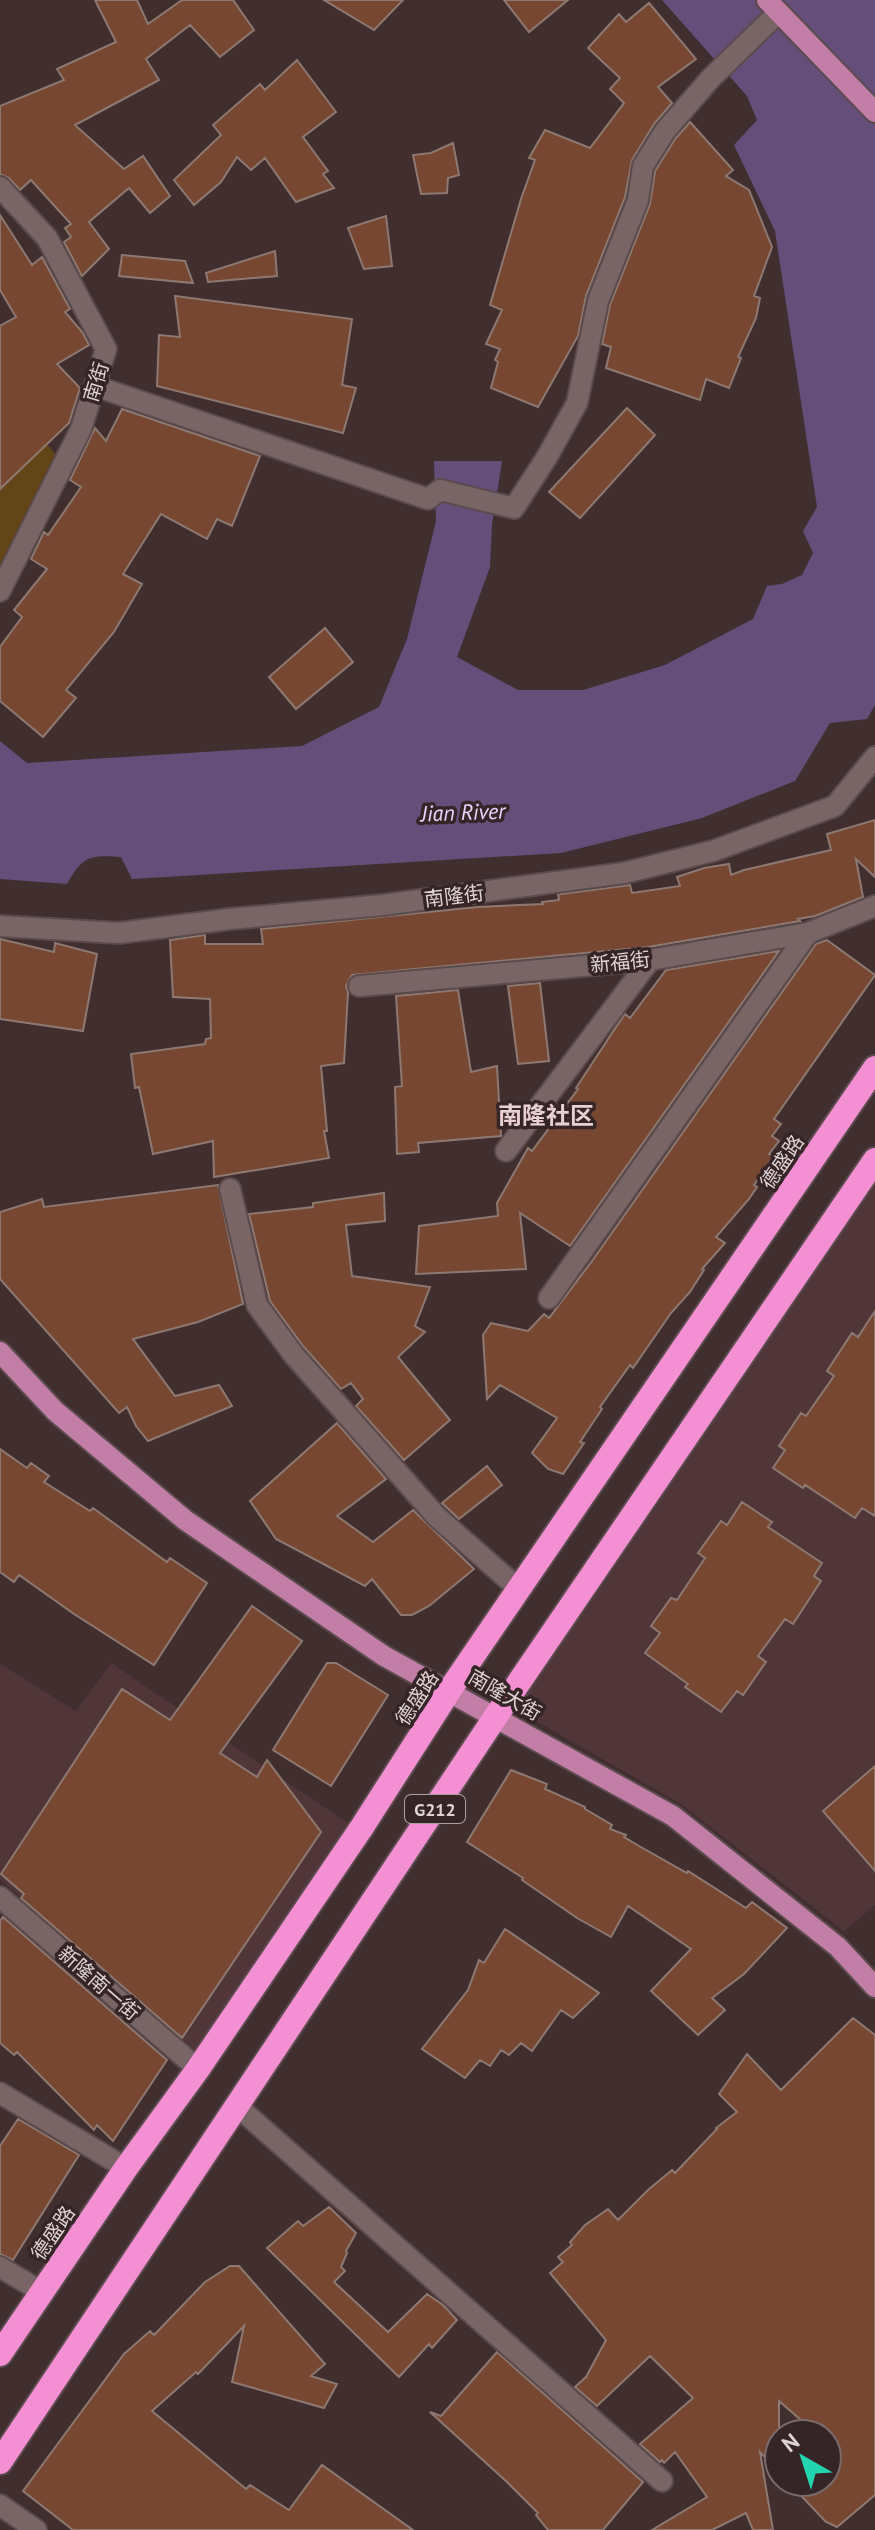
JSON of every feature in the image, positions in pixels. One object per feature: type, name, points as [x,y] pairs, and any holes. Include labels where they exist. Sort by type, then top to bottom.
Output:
[{"type":"highway","name":"德盛路","points":[[0,2354],[126,2168],[198,2069],[362,1827],[449,1691],[875,1068]]},
{"type":"highway","name":"G212","points":[[0,2462],[495,1718],[875,1160]]},
{"type":"main road","points":[[773,6],[875,112]]},
{"type":"main road","name":"南隆大街","points":[[0,1352],[55,1411],[185,1520],[384,1656],[673,1816],[838,1947],[875,1987]]},
{"type":"street","points":[[95,386],[428,499],[440,490],[514,508],[577,403],[598,301],[638,200],[643,166],[665,131],[773,6]]},
{"type":"street","name":"南街","points":[[0,187],[47,238],[106,349],[81,429],[0,591]]},
{"type":"street","name":"南隆街","points":[[0,926],[119,933],[383,905],[624,873],[713,851],[835,806],[875,757]]},
{"type":"street","name":"新福街","points":[[359,986],[650,960],[808,933],[875,906]]},
{"type":"street","points":[[549,1298],[808,933]]},
{"type":"street","points":[[506,1151],[650,960]]},
{"type":"street","points":[[230,1189],[257,1305],[266,1318],[293,1354],[437,1517],[520,1590]]},
{"type":"street","name":"新隆南一街","points":[[0,1897],[198,2069]]},
{"type":"street","points":[[0,2093],[126,2168]]},
{"type":"street","points":[[237,2106],[662,2481]]},
{"type":"street","points":[[0,2267],[42,2292]]},
{"type":"street","points":[[0,2505],[36,2530]]},
{"type":"shaded area","points":[[0,395],[64,463],[0,591]]},
{"type":"shaded area","points":[[875,1183],[875,1905],[844,1931],[681,1804],[515,1709]]},
{"type":"shaded area","points":[[111,1663],[349,1824],[195,2050],[0,1879],[0,1664],[76,1711]]},
{"type":"water","name":"Jian River","points":[[662,0],[875,0],[875,705],[867,719],[830,723],[795,781],[702,818],[561,853],[132,879],[121,857],[101,856],[83,863],[67,884],[0,879],[0,741],[27,763],[302,746],[379,707],[407,639],[436,521],[434,461],[502,461],[492,525],[490,567],[457,657],[518,690],[583,690],[665,665],[753,619],[767,586],[782,584],[802,575],[813,553],[803,531],[817,507],[775,231],[734,145],[757,120],[747,96]]},
{"type":"building","points":[[95,0],[137,0],[148,24],[182,0],[233,0],[254,30],[220,57],[190,25],[146,59],[159,80],[75,125],[124,169],[143,156],[170,196],[150,213],[129,188],[89,222],[109,249],[82,276],[64,242],[71,237],[65,228],[71,224],[31,180],[20,190],[9,178],[0,174],[0,106],[64,80],[57,69],[116,42]]},
{"type":"building","points":[[324,0],[403,0],[374,30]]},
{"type":"building","points":[[504,0],[568,0],[529,32]]},
{"type":"building","points":[[649,3],[696,59],[658,87],[672,103],[654,124],[632,160],[625,197],[586,296],[578,336],[538,407],[491,388],[500,349],[486,344],[502,310],[490,305],[535,160],[529,158],[545,130],[590,148],[624,103],[610,89],[620,78],[588,48],[619,14],[626,22]]},
{"type":"building","points":[[297,60],[336,112],[303,137],[328,171],[323,174],[334,188],[296,202],[265,158],[251,170],[237,157],[221,182],[194,205],[174,180],[221,135],[213,125],[260,84],[265,90]]},
{"type":"building","points":[[690,122],[733,170],[726,176],[749,190],[772,247],[754,296],[760,298],[756,318],[738,357],[741,358],[729,388],[706,379],[700,400],[606,368],[611,347],[602,344],[610,305],[650,204],[655,171]]},
{"type":"building","points":[[453,143],[459,175],[448,178],[447,193],[421,194],[413,155],[431,153]]},
{"type":"building","points":[[0,215],[32,265],[42,257],[70,309],[65,312],[89,345],[57,364],[80,388],[69,423],[0,489],[0,326],[16,317],[0,290]]},
{"type":"building","points":[[386,216],[392,266],[364,269],[348,228]]},
{"type":"building","points":[[275,251],[277,276],[208,282],[206,273]]},
{"type":"building","points":[[122,255],[185,261],[193,283],[119,276]]},
{"type":"building","points":[[175,296],[352,319],[342,385],[356,388],[343,433],[157,386],[159,335],[180,337]]},
{"type":"building","points":[[627,408],[655,435],[580,518],[549,492]]},
{"type":"building","points":[[122,409],[260,456],[232,526],[217,519],[207,539],[161,514],[123,574],[142,584],[114,632],[66,690],[76,698],[43,737],[0,701],[0,647],[22,617],[14,610],[47,569],[31,559],[44,532],[48,535],[81,487],[70,480],[95,428],[106,441]]},
{"type":"building","points":[[325,628],[353,662],[296,709],[269,677]]},
{"type":"building","points":[[875,820],[875,877],[856,859],[863,897],[815,916],[798,919],[800,921],[648,947],[352,975],[346,986],[344,1063],[321,1066],[327,1131],[324,1131],[329,1158],[214,1177],[213,1141],[153,1154],[139,1087],[135,1088],[131,1054],[205,1044],[206,1039],[211,1038],[210,999],[173,997],[170,940],[205,935],[205,944],[263,944],[261,929],[478,907],[543,904],[559,900],[558,895],[561,894],[630,885],[632,893],[680,886],[677,877],[704,868],[729,864],[731,875],[831,850],[827,834]]},
{"type":"building","points":[[0,939],[54,952],[55,943],[97,954],[83,1031],[0,1019]]},
{"type":"building","points":[[827,940],[875,975],[774,1119],[781,1124],[772,1136],[779,1141],[769,1154],[774,1156],[754,1185],[757,1187],[749,1199],[716,1237],[725,1243],[702,1269],[690,1292],[671,1313],[633,1368],[630,1365],[600,1407],[602,1409],[580,1442],[584,1443],[563,1474],[548,1469],[532,1453],[557,1418],[500,1385],[487,1399],[483,1335],[491,1323],[528,1331],[544,1314],[549,1318],[816,944]]},
{"type":"building","points":[[779,951],[570,1246],[520,1213],[526,1269],[416,1274],[419,1226],[498,1216],[497,1203],[528,1148],[532,1151],[578,1089],[625,1014],[630,1018],[666,970]]},
{"type":"building","points":[[540,983],[549,1061],[518,1064],[508,986]]},
{"type":"building","points":[[458,990],[471,1072],[497,1066],[501,1136],[418,1143],[419,1152],[397,1154],[395,1087],[402,1086],[396,996]]},
{"type":"building","points":[[218,1185],[243,1304],[198,1322],[133,1339],[175,1396],[219,1385],[232,1406],[148,1441],[127,1407],[119,1413],[0,1279],[0,1212],[42,1199],[44,1207]]},
{"type":"building","points":[[384,1193],[385,1221],[346,1225],[352,1276],[430,1287],[415,1326],[425,1332],[398,1357],[450,1420],[404,1460],[356,1406],[363,1399],[351,1383],[341,1389],[303,1346],[270,1301],[249,1214],[313,1207],[313,1203]]},
{"type":"building","points":[[875,1311],[875,1516],[862,1508],[855,1518],[773,1468],[785,1450],[779,1446],[801,1413],[806,1416],[834,1376],[827,1371],[852,1333],[858,1337]]},
{"type":"building","points":[[337,1423],[386,1479],[337,1516],[373,1542],[413,1510],[474,1569],[429,1606],[412,1615],[401,1615],[372,1579],[365,1586],[276,1539],[250,1501]]},
{"type":"building","points":[[0,1449],[27,1468],[31,1463],[49,1476],[44,1482],[90,1511],[93,1508],[167,1562],[170,1558],[207,1583],[154,1665],[19,1575],[14,1582],[0,1572]]},
{"type":"building","points":[[487,1466],[502,1485],[459,1519],[442,1503]]},
{"type":"building","points":[[742,1502],[772,1522],[768,1527],[822,1563],[814,1576],[821,1581],[793,1624],[785,1619],[758,1656],[766,1662],[743,1695],[737,1691],[721,1712],[645,1653],[660,1633],[651,1626],[671,1598],[677,1600],[705,1558],[698,1553],[721,1521],[727,1525]]},
{"type":"building","points":[[252,1606],[302,1641],[220,1753],[257,1777],[267,1760],[321,1832],[182,2038],[21,1898],[24,1894],[1,1874],[122,1689],[170,1720]]},
{"type":"building","points":[[327,1663],[336,1663],[388,1695],[331,1786],[273,1750]]},
{"type":"building","points":[[875,1766],[875,1871],[823,1811]]},
{"type":"building","points":[[511,1770],[547,1784],[545,1789],[585,1807],[612,1825],[610,1829],[688,1871],[746,1908],[752,1902],[787,1928],[744,1974],[712,1998],[725,2010],[698,2035],[651,1991],[691,1949],[628,1906],[611,1937],[577,1918],[467,1842]]},
{"type":"building","points":[[3,1917],[167,2060],[113,2141],[97,2125],[94,2130],[17,2052],[14,2055],[0,2043],[0,1921]]},
{"type":"building","points":[[505,1929],[599,1993],[573,2018],[561,2010],[532,2051],[521,2043],[509,2055],[501,2050],[490,2066],[480,2060],[465,2078],[422,2049],[468,1990],[479,1960],[484,1963]]},
{"type":"building","points":[[853,2018],[875,2035],[875,2495],[837,2527],[826,2522],[803,2498],[843,2498],[843,2418],[799,2418],[779,2401],[779,2418],[763,2418],[763,2455],[760,2452],[763,2498],[768,2498],[773,2530],[753,2530],[746,2513],[712,2530],[652,2530],[707,2497],[675,2452],[664,2463],[640,2444],[693,2398],[650,2356],[597,2406],[575,2387],[586,2377],[606,2340],[550,2273],[563,2262],[558,2257],[572,2245],[570,2242],[585,2225],[608,2209],[618,2220],[672,2170],[675,2173],[716,2128],[737,2112],[719,2094],[747,2054],[781,2090]]},
{"type":"building","points":[[18,2119],[79,2155],[13,2260],[0,2254],[0,2146]]},
{"type":"building","points":[[329,2207],[356,2233],[341,2267],[345,2271],[334,2282],[388,2332],[427,2294],[457,2320],[432,2348],[429,2344],[399,2377],[267,2248],[298,2221],[303,2226]]},
{"type":"building","points":[[230,2266],[239,2266],[325,2364],[311,2376],[337,2384],[324,2408],[232,2382],[244,2326],[198,2374],[196,2372],[152,2411],[246,2489],[250,2485],[289,2510],[322,2465],[413,2530],[73,2530],[23,2491],[124,2354],[150,2331],[154,2335],[205,2282]]},
{"type":"building","points":[[497,2352],[643,2482],[603,2530],[548,2530],[536,2515],[538,2513],[507,2482],[430,2412],[441,2416]]},
{"type":"district","name":"南隆社区","points":[[546,1115]]}]
